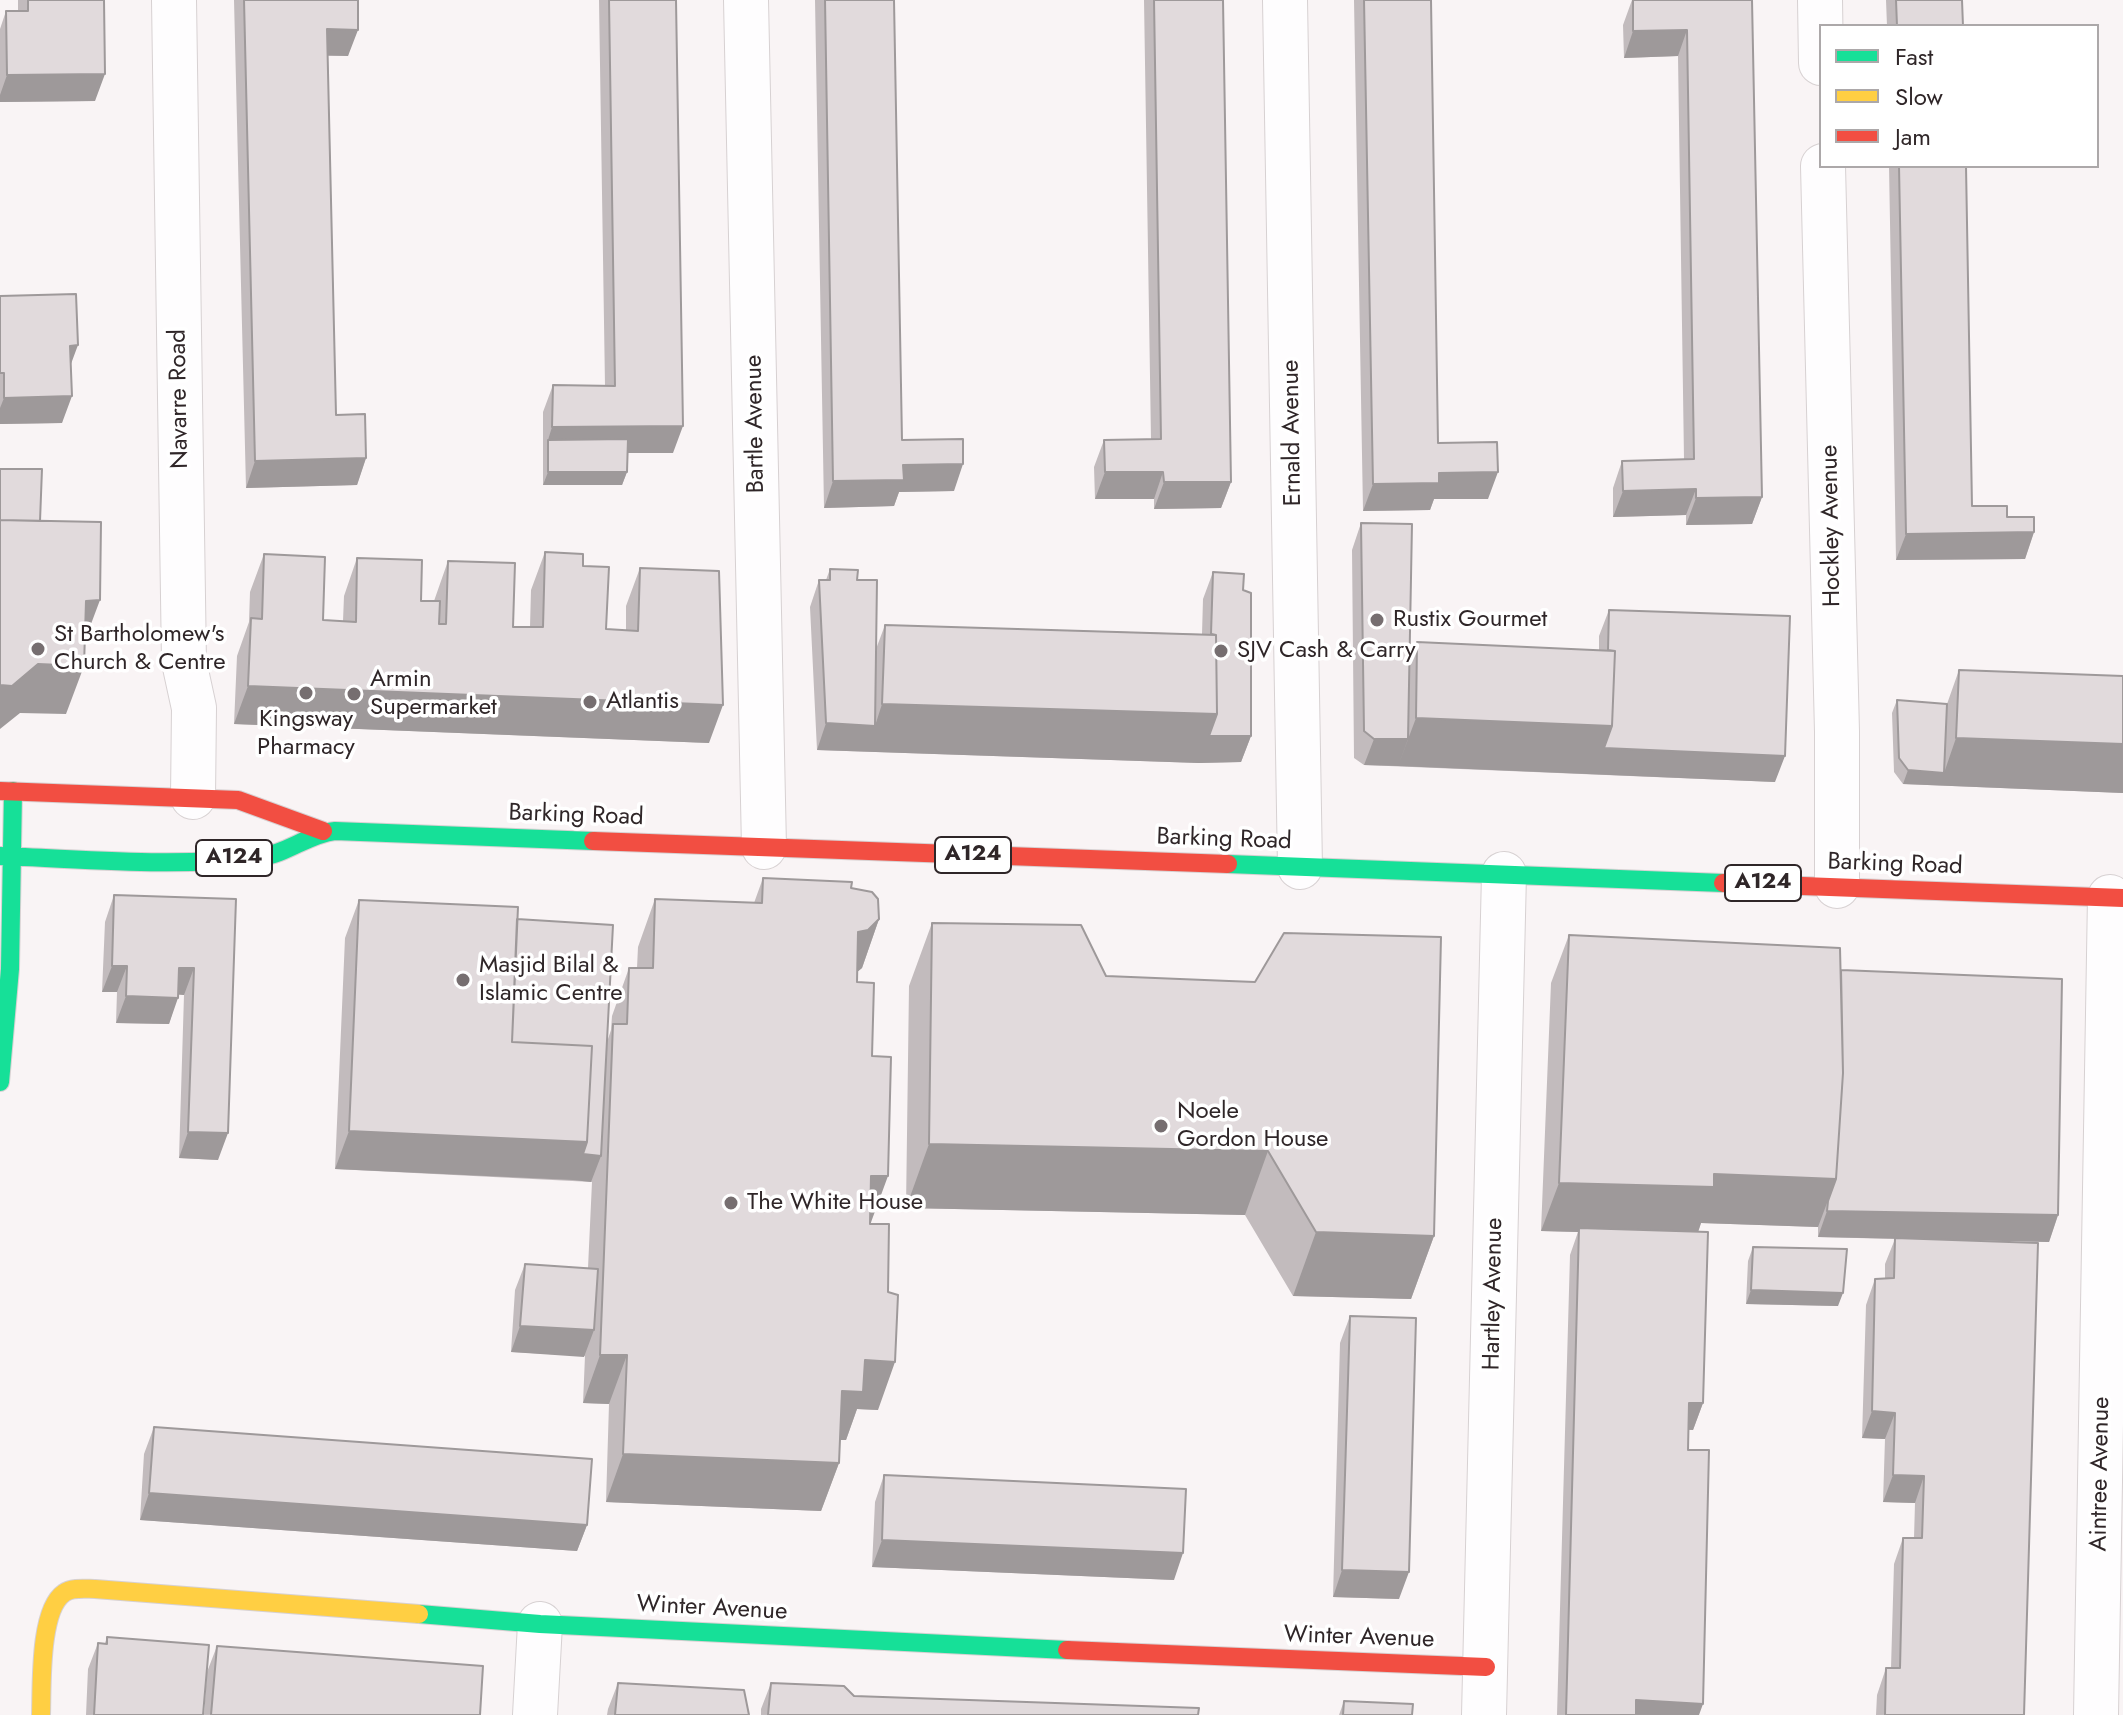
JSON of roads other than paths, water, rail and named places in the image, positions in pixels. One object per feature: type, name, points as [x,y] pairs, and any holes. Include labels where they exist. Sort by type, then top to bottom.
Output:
[{"type":"main road","name":"Barking Road","points":[[7,791],[238,800],[323,831],[2117,898]]},
{"type":"main road","points":[[0,1082],[10,969],[7,791]]},
{"type":"main road","name":"Barking Road","points":[[6,856],[160,861],[264,857],[323,831]]},
{"type":"main road","name":"Winter Avenue","points":[[41,1715],[45,1650],[55,1600],[66,1591],[95,1589],[540,1624],[1486,1667]]},
{"type":"street","name":"Navarre Road","points":[[174,0],[184,662],[194,708],[193,797]]},
{"type":"street","name":"Bartle Avenue","points":[[746,0],[764,847]]},
{"type":"street","name":"Ernald Avenue","points":[[1285,0],[1300,867]]},
{"type":"street","points":[[1820,0],[1820,24]]},
{"type":"street","name":"Hockley Avenue","points":[[1823,168],[1837,732],[1837,886]]},
{"type":"street","name":"Hartley Avenue","points":[[1484,1715],[1504,874]]},
{"type":"street","name":"Aintree Avenue","points":[[2096,1715],[2117,898]]},
{"type":"street","points":[[535,1715],[540,1624]]},
{"type":"place","name":"Rustix Gourmet","points":[[1377,620]]},
{"type":"place","name":"St Bartholomew's Church & Centre","points":[[38,649]]},
{"type":"place","name":"SJV Cash & Carry","points":[[1221,651]]},
{"type":"place","name":"Kingsway Pharmacy","points":[[306,693]]},
{"type":"place","name":"Armin Supermarket","points":[[354,694]]},
{"type":"place","name":"Atlantis","points":[[590,702]]},
{"type":"place","name":"Masjid Bilal & Islamic Centre","points":[[463,980]]},
{"type":"place","name":"Noele Gordon House","points":[[1161,1126]]},
{"type":"place","name":"The White House","points":[[731,1203]]}]
